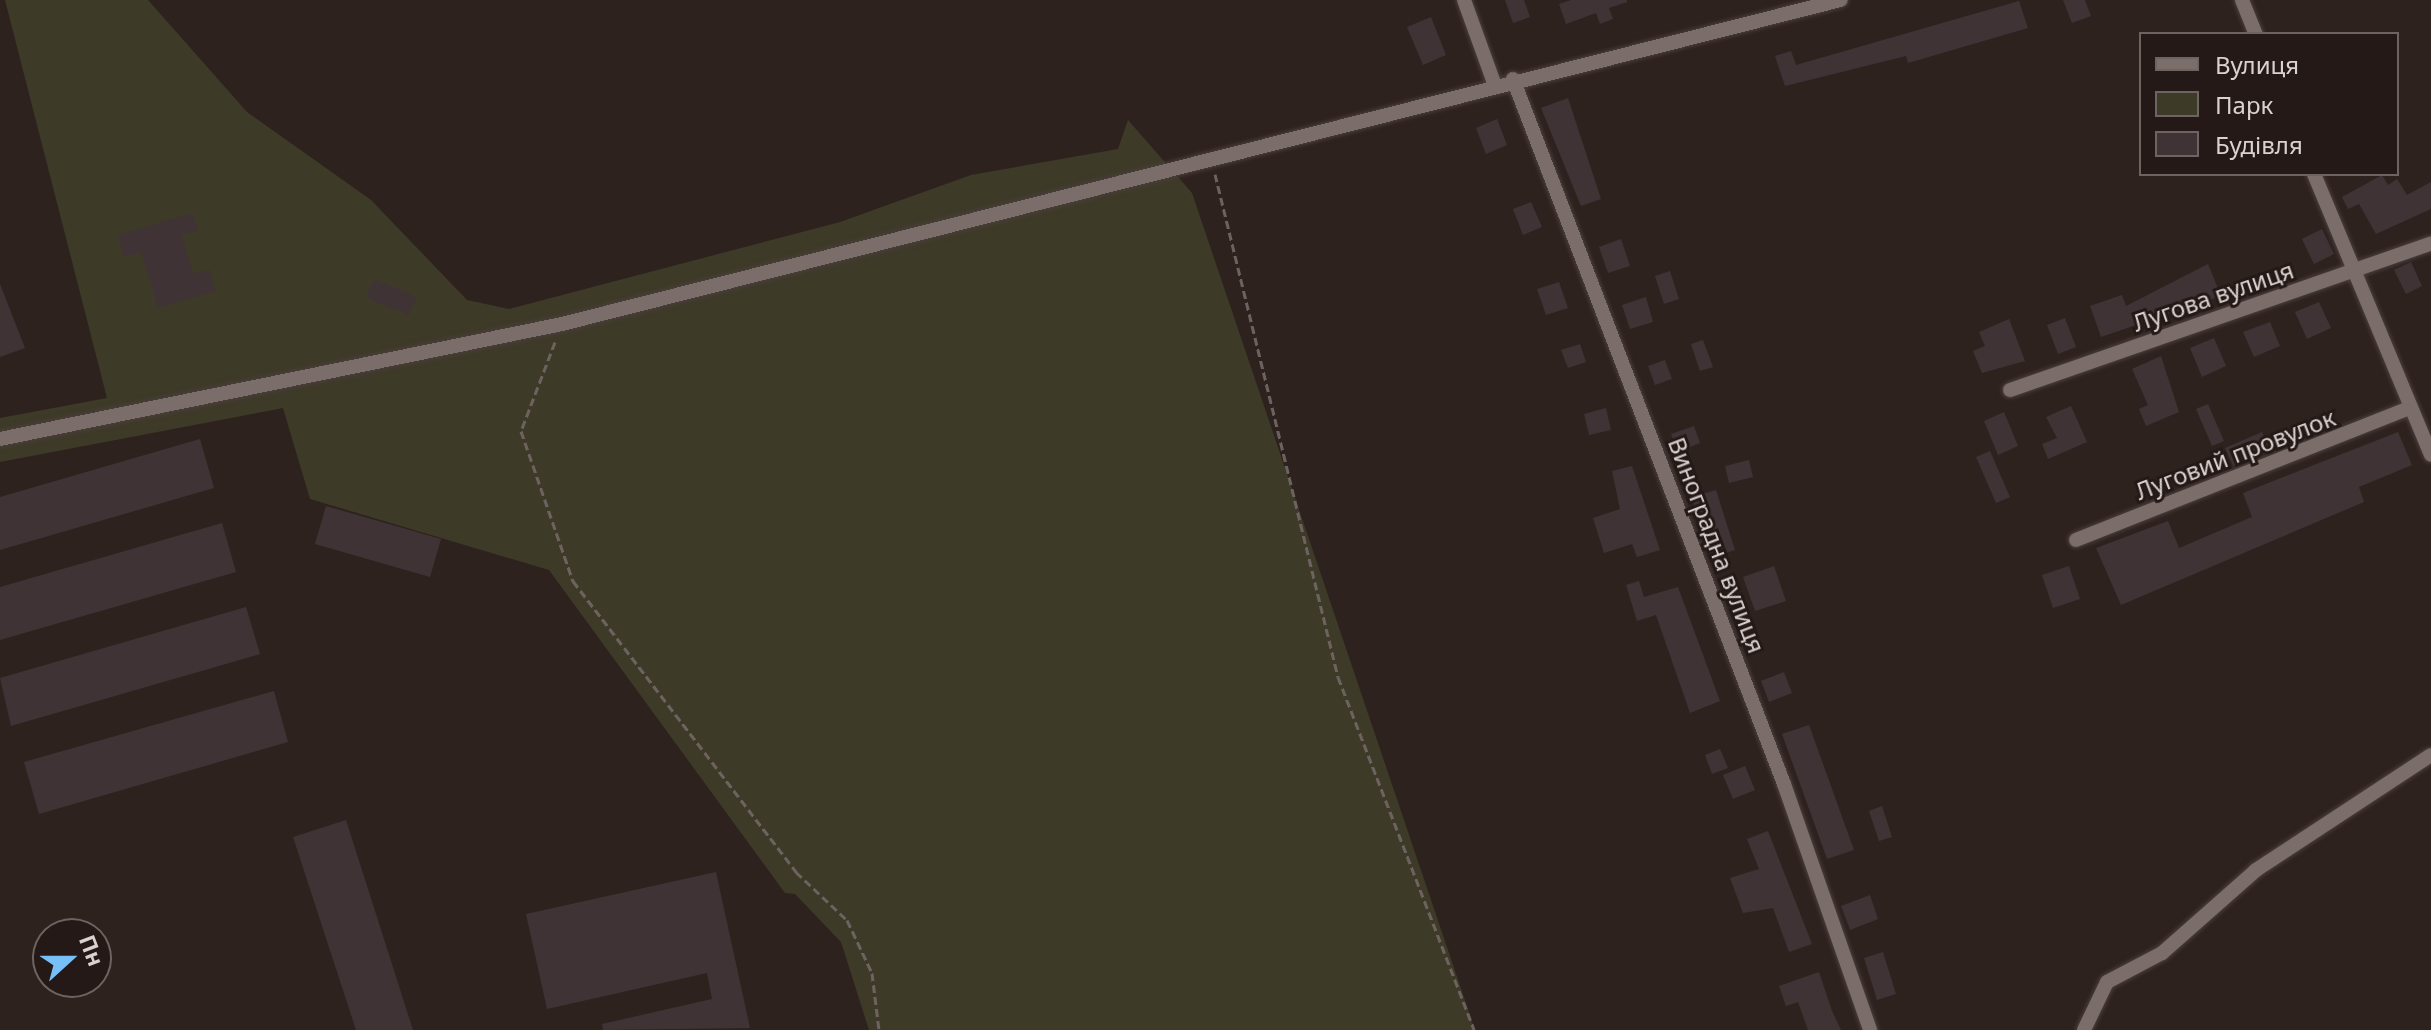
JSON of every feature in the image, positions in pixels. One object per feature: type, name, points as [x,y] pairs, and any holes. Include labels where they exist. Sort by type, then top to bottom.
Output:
[{"type":"street","points":[[1464,0],[1494,83]]},
{"type":"street","points":[[0,439],[562,324],[1494,83],[1841,0]]},
{"type":"street","points":[[2242,0],[2255,32]]},
{"type":"street","name":"Виноградна вулиця","points":[[1513,79],[1784,784],[1870,1030]]},
{"type":"street","points":[[2315,176],[2431,455]]},
{"type":"street","name":"Лугова вулиця","points":[[2010,390],[2431,243]]},
{"type":"street","name":"Луговий провулок","points":[[2076,540],[2410,408]]},
{"type":"street","points":[[2084,1030],[2107,982],[2162,953],[2256,870],[2431,755]]},
{"type":"path","points":[[1211,158],[1338,677],[1474,1030]]},
{"type":"path","points":[[562,324],[521,431],[573,581],[796,872],[847,920],[872,973],[879,1030]]},
{"type":"green space","points":[[5,0],[148,0],[247,112],[371,200],[467,300],[509,309],[840,222],[971,175],[1118,149],[1128,120],[1192,193],[1475,1030],[869,1030],[841,942],[795,894],[785,893],[549,570],[310,499],[283,408],[0,462],[0,418],[107,398]]},
{"type":"building","points":[[1505,0],[1524,0],[1530,17],[1513,23]]},
{"type":"building","points":[[1571,0],[1627,2],[1609,8],[1613,19],[1600,24],[1596,13],[1566,24],[1559,4]]},
{"type":"building","points":[[2063,0],[2085,0],[2091,16],[2072,23]]},
{"type":"building","points":[[2019,1],[2028,28],[1908,63],[1906,56],[1785,86],[1775,56],[1791,51],[1796,65]]},
{"type":"building","points":[[1431,17],[1446,55],[1423,65],[1407,27]]},
{"type":"building","points":[[1568,98],[1601,199],[1581,206],[1541,108]]},
{"type":"building","points":[[1497,119],[1507,145],[1486,154],[1476,128]]},
{"type":"building","points":[[2380,176],[2388,185],[2397,179],[2407,195],[2431,182],[2431,209],[2376,234],[2359,204],[2348,209],[2342,197]]},
{"type":"building","points":[[1531,202],[1542,227],[1523,235],[1513,209]]},
{"type":"building","points":[[193,213],[198,230],[182,235],[193,274],[209,269],[216,291],[158,308],[141,252],[124,257],[118,235]]},
{"type":"building","points":[[2322,229],[2334,254],[2314,264],[2302,239]]},
{"type":"building","points":[[1621,239],[1630,266],[1608,273],[1599,247]]},
{"type":"building","points":[[2411,262],[2422,286],[2406,294],[2394,270]]},
{"type":"building","points":[[2208,264],[2221,296],[2101,337],[2090,306],[2122,295],[2126,306]]},
{"type":"building","points":[[1670,271],[1679,299],[1664,304],[1655,276]]},
{"type":"building","points":[[374,279],[417,297],[409,315],[366,298]]},
{"type":"building","points":[[1559,282],[1568,308],[1546,315],[1537,289]]},
{"type":"building","points":[[0,284],[25,348],[0,357]]},
{"type":"building","points":[[1646,297],[1653,322],[1630,329],[1622,305]]},
{"type":"building","points":[[2319,302],[2331,328],[2307,339],[2295,312]]},
{"type":"building","points":[[2065,318],[2076,347],[2058,354],[2047,325]]},
{"type":"building","points":[[2009,319],[2025,361],[1982,373],[1973,351],[1985,346],[1979,332]]},
{"type":"building","points":[[2270,322],[2280,346],[2254,357],[2243,332]]},
{"type":"building","points":[[2214,338],[2226,366],[2202,377],[2190,348]]},
{"type":"building","points":[[1703,340],[1713,367],[1700,371],[1691,344]]},
{"type":"building","points":[[1580,344],[1586,362],[1568,368],[1561,350]]},
{"type":"building","points":[[2161,356],[2179,412],[2146,426],[2139,409],[2148,405],[2132,369]]},
{"type":"building","points":[[1665,360],[1672,379],[1655,385],[1648,366]]},
{"type":"building","points":[[2208,404],[2224,441],[2212,446],[2196,409]]},
{"type":"building","points":[[2071,406],[2087,442],[2048,459],[2042,444],[2057,438],[2046,417]]},
{"type":"building","points":[[1606,408],[1611,430],[1589,435],[1584,414]]},
{"type":"building","points":[[2004,412],[2018,446],[1998,455],[1984,421]]},
{"type":"building","points":[[1694,426],[1700,443],[1678,452],[1671,434]]},
{"type":"building","points":[[2262,432],[2270,450],[2233,466],[2225,448]]},
{"type":"building","points":[[2398,432],[2412,465],[2359,487],[2364,502],[2121,605],[2096,548],[2168,521],[2179,548],[2252,517],[2243,493]]},
{"type":"building","points":[[200,439],[214,488],[0,550],[0,497]]},
{"type":"building","points":[[1990,451],[2010,497],[1996,503],[1976,457]]},
{"type":"building","points":[[1749,460],[1753,477],[1729,483],[1725,466]]},
{"type":"building","points":[[1632,466],[1660,550],[1637,557],[1632,544],[1604,553],[1593,518],[1620,509],[1612,471]]},
{"type":"building","points":[[1716,490],[1735,550],[1709,558],[1692,497]]},
{"type":"building","points":[[326,506],[441,539],[430,577],[315,544]]},
{"type":"building","points":[[222,523],[236,572],[0,640],[0,587]]},
{"type":"building","points":[[1774,566],[1786,601],[1755,611],[1743,577]]},
{"type":"building","points":[[2069,566],[2080,599],[2053,608],[2042,575]]},
{"type":"building","points":[[1639,581],[1644,597],[1678,587],[1720,701],[1690,713],[1656,615],[1637,621],[1626,585]]},
{"type":"building","points":[[246,607],[260,654],[11,726],[0,678]]},
{"type":"building","points":[[1784,672],[1792,693],[1769,702],[1761,681]]},
{"type":"building","points":[[274,691],[288,742],[39,814],[24,762]]},
{"type":"building","points":[[1809,725],[1854,850],[1827,859],[1782,734]]},
{"type":"building","points":[[1720,749],[1728,768],[1712,774],[1705,755]]},
{"type":"building","points":[[1745,766],[1755,790],[1733,799],[1723,775]]},
{"type":"building","points":[[1882,806],[1892,837],[1879,841],[1869,811]]},
{"type":"building","points":[[346,820],[413,1030],[356,1030],[293,837]]},
{"type":"building","points":[[1768,831],[1812,944],[1789,952],[1773,908],[1743,913],[1730,878],[1759,869],[1747,839]]},
{"type":"building","points":[[716,872],[750,1028],[603,1030],[602,1024],[712,999],[707,973],[547,1009],[526,914]]},
{"type":"building","points":[[1870,895],[1878,919],[1850,930],[1841,906]]},
{"type":"building","points":[[1883,952],[1896,994],[1877,1000],[1864,958]]},
{"type":"building","points":[[1819,972],[1841,1030],[1808,1030],[1798,1002],[1786,1006],[1779,986]]}]
